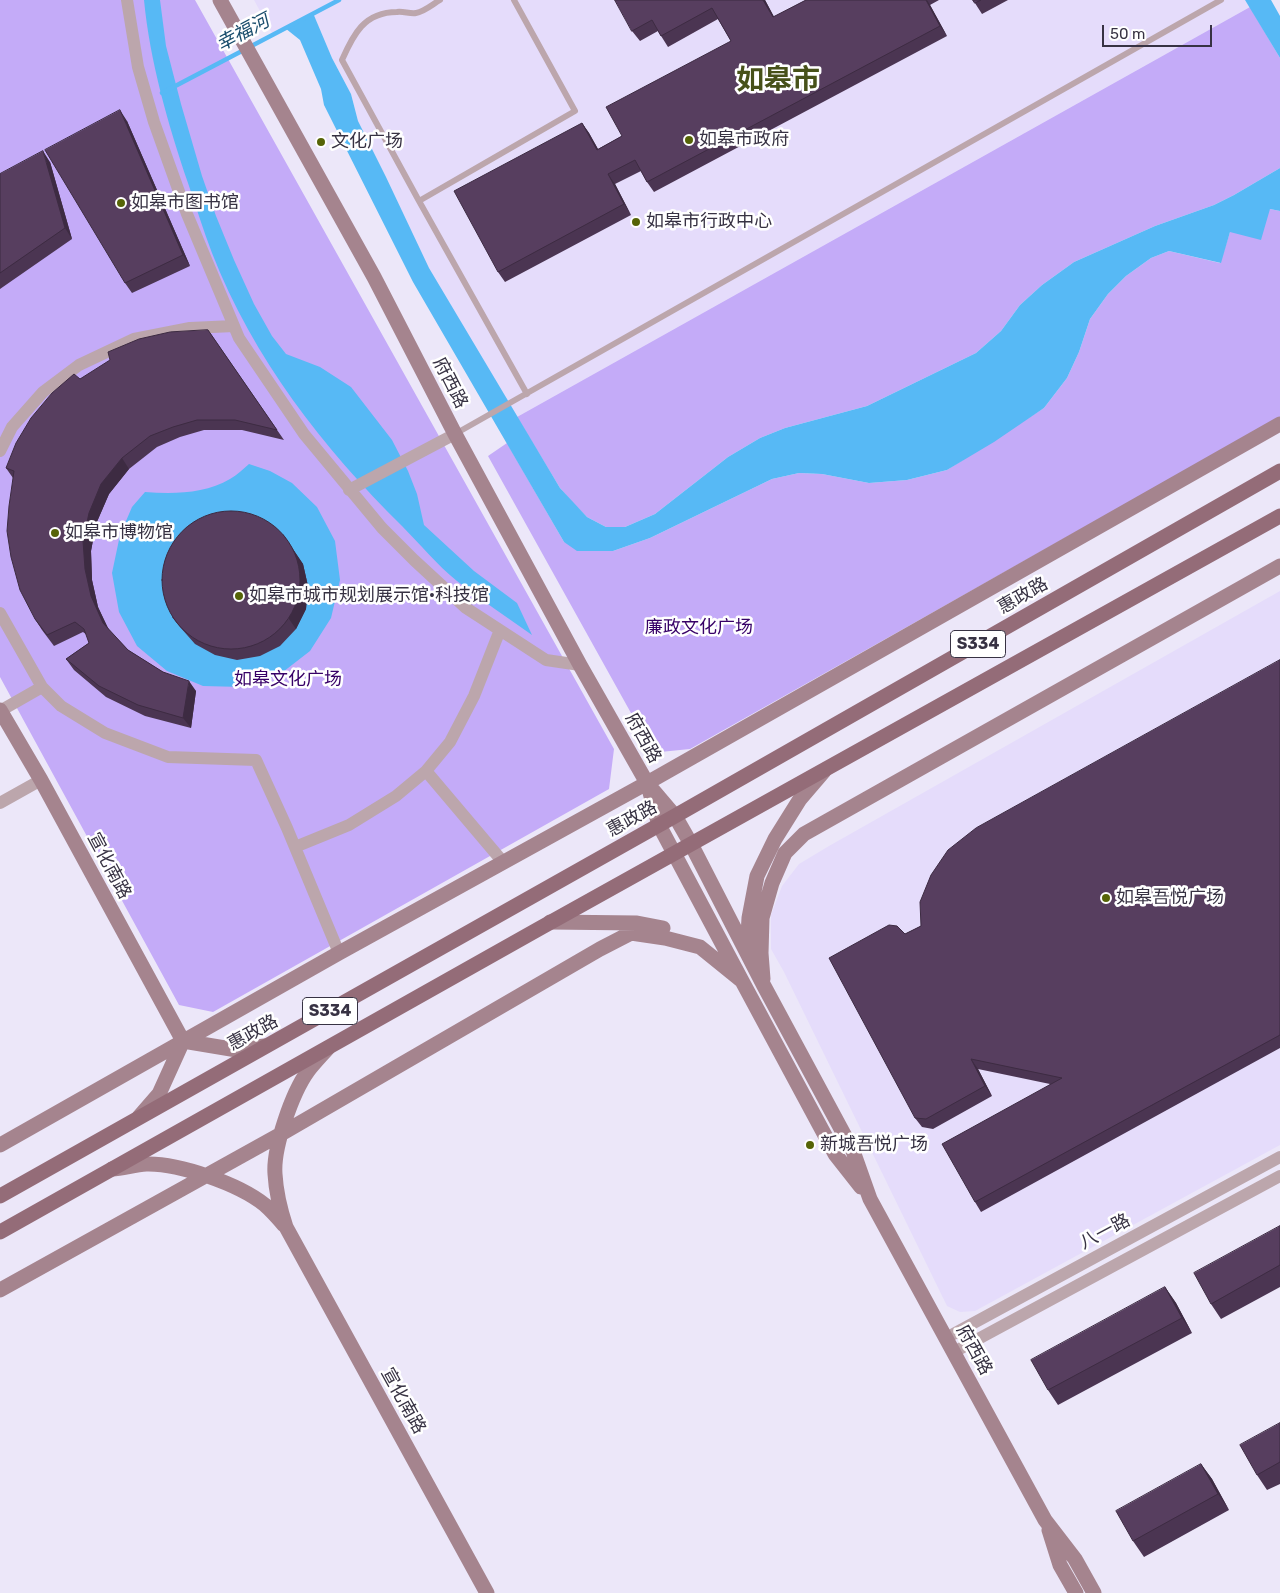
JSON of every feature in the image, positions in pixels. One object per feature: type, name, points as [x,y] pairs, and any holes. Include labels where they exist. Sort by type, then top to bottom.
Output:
[{"type":"main road","name":"惠政路","points":[[0,1196],[675,816],[1280,471]]},
{"type":"main road","name":"S334","points":[[0,1232],[550,922],[1280,516]]},
{"type":"street","points":[[127,0],[138,67],[154,122],[187,214],[239,338],[304,434],[382,528],[466,608],[546,660],[580,665]]},
{"type":"street","name":"府西路","points":[[220,0],[374,277],[455,434],[580,665],[647,783],[675,816],[691,844],[747,954],[853,1151],[870,1199],[1045,1520],[1075,1559],[1094,1593]]},
{"type":"street","points":[[0,451],[12,427],[42,392],[79,365],[134,340],[190,328],[234,326]]},
{"type":"street","points":[[0,1145],[339,953],[647,783],[1280,424]]},
{"type":"street","points":[[349,490],[455,434]]},
{"type":"street","points":[[764,986],[761,953],[762,918],[772,883],[785,853],[804,834],[1280,566]]},
{"type":"street","points":[[0,613],[42,687],[62,706],[105,733],[168,757],[256,760],[339,953]]},
{"type":"street","points":[[295,847],[349,825],[396,796],[426,771],[450,742],[474,696],[500,630]]},
{"type":"street","points":[[0,710],[42,687]]},
{"type":"street","name":"宣化南路","points":[[0,710],[41,780],[183,1041]]},
{"type":"street","points":[[426,771],[504,862]]},
{"type":"street","points":[[747,954],[749,918],[757,876],[775,839],[800,799],[824,771]]},
{"type":"street","points":[[0,803],[41,780]]},
{"type":"street","name":"府西路","points":[[647,783],[659,825],[742,981],[835,1154],[870,1199]]},
{"type":"street","points":[[550,922],[637,923],[665,928],[701,939],[730,957]]},
{"type":"street","points":[[0,1290],[204,1175],[281,1134],[600,948],[631,933],[665,938],[700,947],[742,981]]},
{"type":"street","points":[[183,1041],[237,1050],[268,1046]]},
{"type":"street","points":[[136,1120],[159,1094],[183,1041]]},
{"type":"street","points":[[286,1227],[278,1201],[275,1172],[281,1134],[292,1102],[307,1073],[328,1048]]},
{"type":"street","name":"八一路","points":[[946,1338],[1280,1157]]},
{"type":"street","points":[[110,1169],[147,1164],[175,1166],[204,1175],[244,1192],[265,1205],[286,1227]]},
{"type":"street","name":"八一路","points":[[954,1352],[1280,1176]]},
{"type":"street","name":"宣化南路","points":[[286,1227],[487,1593]]},
{"type":"street","name":"府西路","points":[[1045,1520],[1060,1566],[1076,1593]]},
{"type":"lane","points":[[440,0],[418,13],[384,13],[366,22],[353,36],[342,60],[526,394]]},
{"type":"lane","points":[[419,201],[575,111],[514,0]]},
{"type":"lane","points":[[1206,0],[1210,7]]},
{"type":"lane","points":[[455,434],[1221,0]]},
{"type":"shaded area","name":"如皋市行政中心","points":[[254,0],[1245,0],[1250,7],[517,417],[428,268],[358,121],[351,94],[332,58],[313,14],[273,35]]},
{"type":"shaded area","points":[[1280,591],[1280,1145],[975,1311],[960,1312],[947,1306],[771,949],[771,915],[782,886],[799,864],[829,846]]},
{"type":"green space","name":"如皋文化广场","points":[[0,0],[195,0],[614,749],[609,789],[213,1012],[179,1005],[0,677]]},
{"type":"green space","points":[[1250,7],[1280,58],[1280,168],[1214,205],[1155,226],[1074,262],[1042,285],[1020,305],[1001,331],[976,353],[867,406],[785,428],[760,438],[728,457],[655,514],[625,527],[606,527],[587,517],[560,488],[517,417]]},
{"type":"green space","name":"廉政文化广场","points":[[1270,209],[1280,211],[1280,417],[690,749],[660,752],[646,740],[488,456],[507,443],[564,542],[613,551],[650,538],[772,479],[799,473],[822,474],[869,483],[907,480],[947,470],[1044,408],[1067,378],[1079,352],[1090,319],[1108,294],[1126,276],[1151,258],[1169,251],[1220,263],[1230,232]]},
{"type":"water","points":[[144,0],[160,0],[166,46],[202,176],[234,260],[254,304],[272,336],[286,354],[320,367],[351,387],[392,440],[417,494],[424,525],[474,571],[517,603],[532,635],[466,588],[436,561],[345,465],[318,433],[269,365],[229,292],[203,227],[174,138],[155,70]]},
{"type":"water","points":[[1245,0],[1271,0],[1280,16],[1280,58]]},
{"type":"water","points":[[313,13],[332,58],[351,94],[358,121],[429,268],[560,488],[587,517],[606,527],[625,527],[655,514],[728,457],[760,438],[785,428],[867,406],[976,353],[1001,331],[1020,305],[1042,285],[1074,262],[1155,226],[1214,205],[1280,168],[1280,211],[1270,209],[1261,240],[1230,232],[1221,263],[1169,251],[1151,258],[1126,276],[1108,294],[1090,319],[1079,352],[1067,378],[1044,408],[994,442],[947,470],[907,480],[869,483],[822,474],[799,473],[772,479],[650,538],[613,551],[577,551],[564,542],[413,282],[324,105],[321,89],[300,40],[285,28]]},
{"type":"water","points":[[249,464],[270,471],[292,483],[317,507],[335,541],[340,580],[331,618],[310,651],[279,675],[242,687],[203,686],[167,671],[137,646],[119,612],[112,573],[120,535],[132,507],[145,492],[178,493],[210,488],[230,479]]},
{"type":"building","name":"如皋市政府","points":[[615,0],[763,0],[773,17],[806,0],[926,0],[940,26],[647,182],[635,160],[608,174],[624,204],[498,272],[454,191],[582,123],[597,150],[622,136],[606,107],[731,41],[712,8],[661,36],[652,20],[632,31]]},
{"type":"building","points":[[120,110],[183,255],[125,283],[45,150]]},
{"type":"building","points":[[43,151],[65,228],[0,273],[0,174]]},
{"type":"building","name":"如皋市博物馆","points":[[208,330],[277,430],[235,420],[197,420],[150,436],[122,458],[101,484],[89,513],[83,541],[85,569],[91,596],[103,623],[128,650],[163,672],[189,681],[183,718],[138,705],[99,686],[66,659],[89,643],[84,629],[75,622],[47,635],[35,619],[20,590],[11,557],[7,531],[14,471],[6,468],[16,443],[31,418],[52,393],[74,374],[80,379],[110,360],[108,352],[139,339],[170,332]]},
{"type":"building","name":"如皋市城市规划展示馆·科技馆","points":[[231,511],[257,517],[269,523],[279,532],[288,542],[294,554],[300,580],[294,606],[288,618],[279,628],[269,637],[257,643],[231,649],[205,643],[193,637],[183,628],[174,618],[168,606],[162,580],[168,554],[174,542],[183,532],[193,523],[205,517]]},
{"type":"building","name":"如皋吾悦广场","points":[[1280,660],[1280,1035],[975,1202],[942,1144],[1062,1078],[971,1059],[985,1086],[926,1119],[915,1118],[829,958],[889,925],[897,926],[905,934],[921,926],[920,902],[931,875],[948,850],[976,828]]},
{"type":"building","points":[[1280,1226],[1280,1265],[1211,1304],[1194,1273]]},
{"type":"building","points":[[1165,1287],[1182,1318],[1048,1390],[1031,1360]]},
{"type":"building","points":[[1280,1423],[1280,1462],[1257,1475],[1240,1445]]},
{"type":"building","points":[[1201,1464],[1218,1494],[1133,1541],[1116,1511]]},
{"type":"waterway","name":"幸福河","points":[[162,93],[339,0]]},
{"type":"place","name":"如皋市政府","points":[[689,140]]},
{"type":"place","name":"文化广场","points":[[321,142]]},
{"type":"place","name":"如皋市图书馆","points":[[121,203]]},
{"type":"place","name":"如皋市行政中心","points":[[636,222]]},
{"type":"place","name":"如皋市博物馆","points":[[55,533]]},
{"type":"place","name":"如皋市城市规划展示馆·科技馆","points":[[239,596]]},
{"type":"place","name":"如皋吾悦广场","points":[[1106,898]]},
{"type":"place","name":"新城吾悦广场","points":[[810,1145]]},
{"type":"district","name":"如皋市","points":[[778,81]]}]
